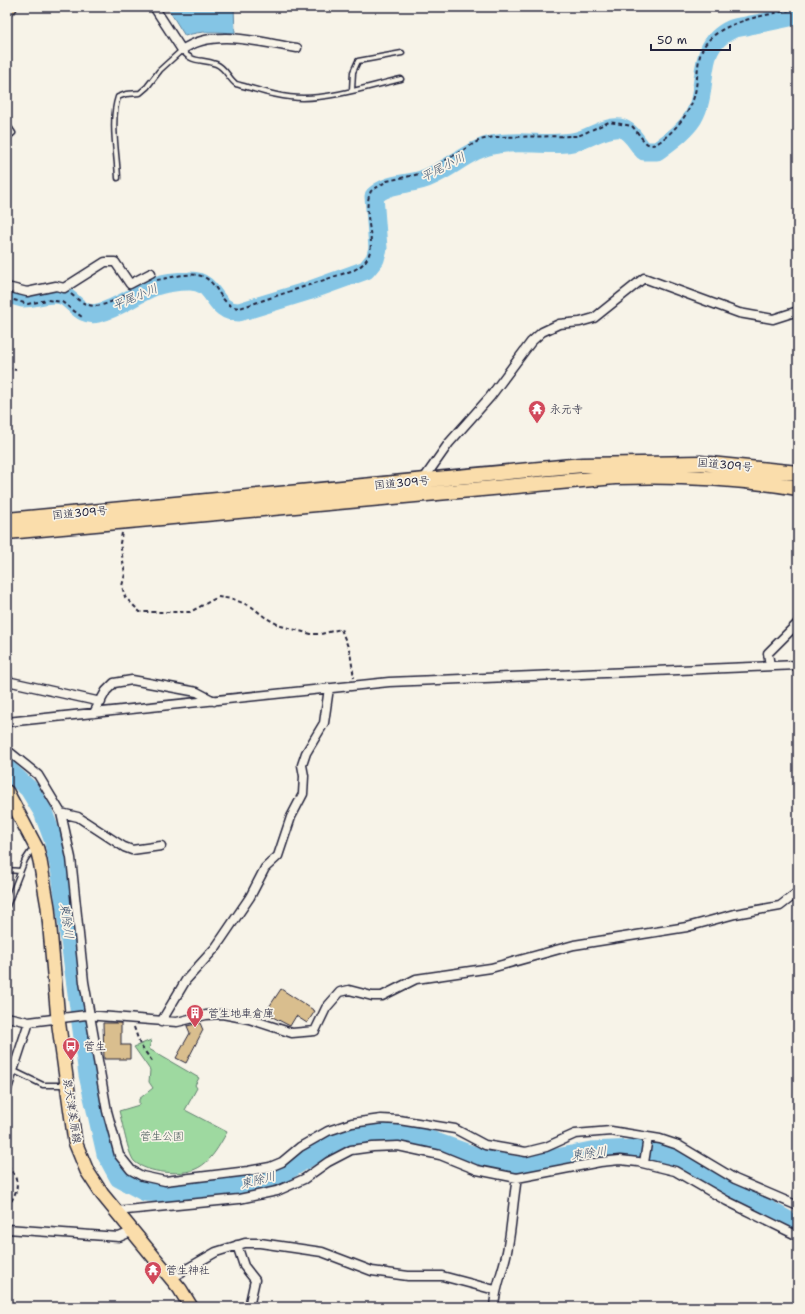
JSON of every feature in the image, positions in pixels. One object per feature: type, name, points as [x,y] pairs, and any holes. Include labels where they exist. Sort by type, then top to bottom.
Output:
[{"type":"highway","name":"国道309号","points":[[7,532],[127,522],[423,488],[582,465],[700,462],[798,473]]},
{"type":"highway","name":"国道309号","points":[[7,520],[423,488],[615,477],[651,476],[712,478],[798,488]]},
{"type":"main road","name":"泉大津美原線","points":[[7,792],[35,845],[40,862],[48,907],[75,1142],[87,1171],[116,1211],[134,1231],[171,1278],[190,1307]]},
{"type":"street","points":[[154,7],[182,50],[192,42],[218,38],[231,38],[297,48]]},
{"type":"street","points":[[7,287],[27,292],[56,286],[64,288],[105,262],[114,262],[130,284],[152,276]]},
{"type":"street","points":[[423,488],[449,443],[490,397],[532,342],[542,332],[559,324],[580,322],[594,318],[644,278],[739,313],[773,319],[798,311]]},
{"type":"street","points":[[770,666],[768,653],[798,623]]},
{"type":"street","points":[[7,722],[389,682],[798,666]]},
{"type":"street","points":[[94,713],[106,691],[114,683],[132,680],[197,692],[214,701]]},
{"type":"street","points":[[7,681],[100,702]]},
{"type":"street","points":[[161,1022],[186,980],[216,947],[250,897],[265,868],[278,856],[291,817],[303,794],[304,776],[302,765],[306,753],[324,723],[329,688]]},
{"type":"street","points":[[7,750],[38,775],[61,814],[71,858],[88,1015],[107,1110],[120,1155],[131,1170],[142,1176],[164,1181],[270,1167],[282,1162],[300,1147],[328,1131],[352,1123],[381,1119],[417,1121],[455,1129],[485,1145],[526,1152],[546,1147],[575,1134],[611,1131],[660,1139],[678,1145],[734,1179],[798,1206]]},
{"type":"street","points":[[61,814],[78,817],[124,848],[132,850],[161,846]]},
{"type":"street","points":[[7,1017],[29,1022],[88,1015],[161,1022],[177,1022],[206,1015],[222,1014],[249,1019],[292,1033],[307,1032],[315,1030],[326,1008],[340,992],[349,990],[372,996],[382,996],[416,979],[491,968],[574,945],[687,927],[735,914],[780,906],[798,892]]},
{"type":"street","points":[[7,1089],[10,1073],[29,1022]]},
{"type":"street","points":[[644,1163],[648,1137]]},
{"type":"street","points":[[116,1211],[239,1199],[277,1191],[304,1179],[328,1162],[351,1150],[398,1146],[440,1156],[477,1170],[517,1178],[600,1162],[620,1160],[644,1163],[675,1171],[727,1201],[798,1236]]},
{"type":"street","points":[[494,1307],[495,1290],[508,1247],[512,1207],[517,1178]]},
{"type":"street","points":[[7,1229],[119,1237],[134,1231]]},
{"type":"street","points":[[171,1278],[216,1252],[245,1243],[260,1243],[322,1252],[372,1271],[408,1276],[442,1276],[495,1290]]},
{"type":"street","points":[[237,1245],[244,1266],[255,1280],[249,1307]]},
{"type":"lane","points":[[118,178],[115,122],[115,107],[118,97],[126,94],[140,93],[147,87],[160,70],[182,50],[188,58],[216,64],[225,70],[231,80],[236,84],[302,98],[318,97],[401,79]]},
{"type":"lane","points":[[352,90],[353,72],[358,61],[402,53]]},
{"type":"lane","points":[[7,124],[13,133],[7,138]]},
{"type":"lane","points":[[7,906],[20,871],[35,845]]},
{"type":"lane","points":[[7,870],[20,871]]},
{"type":"lane","points":[[10,1073],[42,1085],[68,1085]]},
{"type":"path","points":[[152,276],[203,277],[212,283],[228,305],[232,308],[240,308],[362,266],[371,250],[367,206],[371,191],[387,182],[424,173],[480,140],[494,137],[574,136],[609,122],[632,126],[646,143],[651,146],[657,145],[678,126],[689,111],[695,92],[699,59],[707,41],[732,24],[798,8]]},
{"type":"path","points":[[64,288],[82,304],[90,306],[102,306],[134,290]]},
{"type":"path","points":[[7,298],[28,304],[55,300],[62,302],[82,317]]},
{"type":"path","points":[[7,368],[16,370]]},
{"type":"path","points":[[127,522],[120,543],[125,574],[122,586],[125,597],[140,612],[190,612],[218,597],[233,598],[252,606],[266,618],[281,626],[311,634],[321,634],[341,629],[350,652],[356,685]]},
{"type":"path","points":[[131,1018],[140,1045],[152,1061]]},
{"type":"path","points":[[7,1167],[10,1168],[15,1175],[17,1192],[7,1210]]},
{"type":"green space","name":"菅生公園","points":[[151,1040],[149,1049],[199,1078],[195,1085],[197,1088],[185,1110],[227,1132],[209,1159],[195,1169],[186,1172],[176,1173],[152,1170],[137,1163],[132,1157],[125,1137],[119,1111],[139,1105],[139,1099],[153,1088],[149,1082],[150,1070],[134,1047]]},
{"type":"water","points":[[167,7],[234,7],[235,33],[203,32],[185,36]]},
{"type":"building","points":[[281,989],[315,1011],[307,1023],[296,1016],[290,1026],[265,1013]]},
{"type":"building","points":[[103,1023],[121,1023],[121,1045],[130,1045],[130,1059],[104,1059]]},
{"type":"building","points":[[200,1023],[203,1030],[186,1063],[176,1058],[190,1033],[187,1026]]},
{"type":"waterway","name":"平尾小川","points":[[7,294],[22,298],[59,294],[64,296],[83,311],[92,314],[105,311],[119,305],[153,287],[175,282],[189,281],[198,282],[205,285],[223,307],[230,311],[239,312],[308,291],[366,270],[375,259],[378,248],[374,196],[379,192],[391,187],[421,180],[431,176],[478,150],[498,144],[568,143],[609,129],[620,128],[631,134],[644,151],[657,151],[681,132],[693,118],[701,94],[707,57],[712,46],[720,37],[734,28],[798,15]]},
{"type":"waterway","name":"東除川","points":[[7,769],[29,789],[43,812],[53,839],[61,874],[88,1075],[106,1154],[119,1178],[145,1192],[168,1193],[232,1186],[275,1178],[324,1148],[359,1134],[388,1132],[427,1139],[483,1159],[518,1166],[591,1151],[634,1149],[655,1152],[677,1159],[798,1226]]},
{"type":"place","name":"永元寺","points":[[537,424]]},
{"type":"place","name":"菅生地車倉庫","points":[[195,1028]]},
{"type":"place","name":"菅生","points":[[71,1061]]},
{"type":"place","name":"菅生神社","points":[[153,1285]]}]
